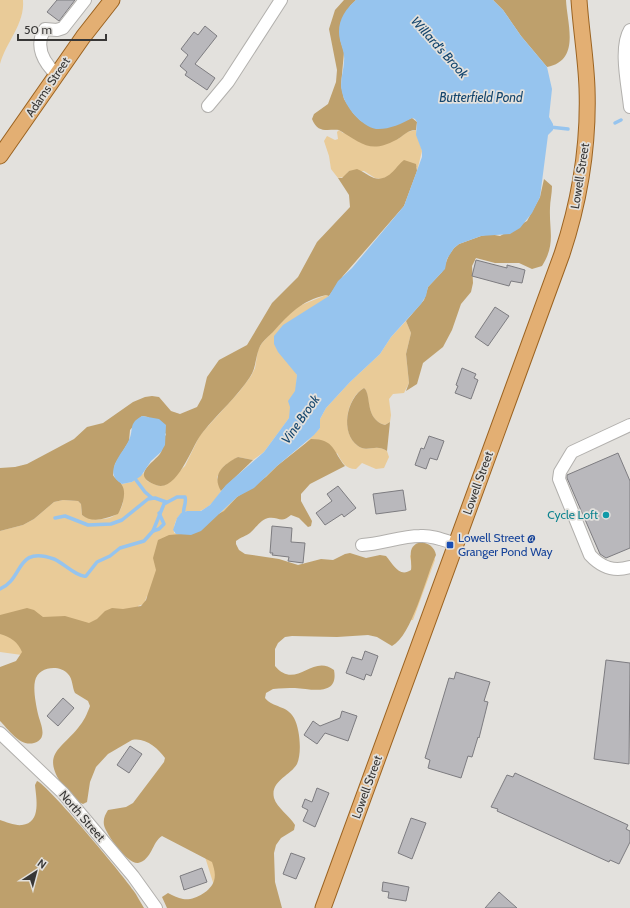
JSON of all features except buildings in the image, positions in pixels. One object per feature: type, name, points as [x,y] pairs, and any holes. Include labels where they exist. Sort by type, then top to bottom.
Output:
[{"type":"main road","name":"Adams Street","points":[[0,156],[87,32],[112,0]]},
{"type":"main road","name":"Lowell Street","points":[[323,908],[562,254],[573,218],[585,160],[587,112],[586,72],[579,0]]},
{"type":"street","points":[[57,75],[48,66],[44,58],[40,44],[41,36],[45,29],[57,30],[63,28],[85,0]]},
{"type":"street","points":[[208,106],[228,82],[281,0]]},
{"type":"street","points":[[629,31],[625,53],[630,107]]},
{"type":"street","points":[[630,426],[572,452],[560,472],[559,479],[590,555],[607,568],[617,570],[630,567]]},
{"type":"street","points":[[362,545],[378,544],[420,536],[433,537],[456,544]]},
{"type":"street","name":"North Street","points":[[0,733],[63,793],[133,876],[156,908]]},
{"type":"shaded area","points":[[0,0],[23,0],[23,9],[18,25],[0,64]]},
{"type":"shaded area","points":[[344,0],[356,0],[350,6],[340,39],[344,52],[341,85],[344,99],[353,113],[361,121],[385,128],[412,118],[417,122],[416,130],[408,132],[387,144],[372,146],[360,143],[339,130],[320,129],[314,124],[312,119],[314,114],[328,104],[336,82],[337,70],[329,29],[335,10]]},
{"type":"shaded area","points":[[493,0],[566,0],[570,40],[564,57],[558,63],[547,67],[521,36],[503,10]]},
{"type":"shaded area","points":[[339,130],[343,133],[398,139],[407,132],[416,130],[422,151],[417,171],[417,167],[381,179],[375,178],[364,171],[349,171],[344,177],[338,178],[331,169],[329,156],[324,141],[327,136],[335,140],[338,139],[337,132]]},
{"type":"shaded area","points":[[404,160],[416,164],[417,171],[404,206],[343,276],[329,296],[326,295],[309,301],[296,309],[263,342],[258,351],[254,369],[250,377],[203,432],[184,466],[171,482],[164,486],[156,485],[144,477],[146,468],[161,452],[166,434],[148,417],[142,416],[130,430],[129,441],[115,464],[113,475],[121,484],[124,492],[122,504],[118,514],[95,520],[86,518],[82,515],[81,504],[78,501],[63,500],[54,502],[34,519],[23,525],[0,531],[0,468],[15,467],[27,464],[74,439],[87,427],[103,423],[133,402],[145,397],[159,397],[171,411],[180,414],[197,407],[202,398],[207,377],[219,360],[247,345],[272,303],[298,277],[317,242],[350,207],[349,195],[338,178],[342,178],[349,171],[357,169],[374,178],[384,178]]},
{"type":"shaded area","points":[[544,179],[552,186],[550,208],[551,237],[549,251],[542,266],[532,269],[519,263],[495,263],[476,258],[472,266],[473,283],[471,292],[461,304],[452,330],[443,347],[423,363],[417,384],[406,391],[409,383],[406,354],[411,333],[406,321],[424,300],[428,287],[442,272],[449,255],[459,244],[489,234],[500,236],[527,221],[540,197]]},
{"type":"shaded area","points":[[326,295],[329,296],[330,307],[327,310],[309,317],[294,336],[296,347],[289,358],[297,375],[296,388],[302,377],[302,371],[297,356],[306,331],[317,319],[320,321],[313,328],[314,333],[330,328],[343,334],[359,333],[361,336],[323,375],[312,376],[298,406],[264,452],[253,460],[238,457],[224,466],[217,477],[221,491],[217,497],[210,505],[200,511],[188,511],[181,513],[175,523],[174,533],[191,535],[201,531],[237,497],[254,488],[277,466],[305,444],[320,428],[320,419],[326,408],[350,382],[380,354],[391,337],[406,321],[411,333],[406,354],[409,383],[404,393],[393,394],[389,399],[391,415],[390,422],[385,425],[378,422],[374,417],[371,412],[364,388],[353,399],[349,407],[347,425],[352,440],[361,448],[379,448],[387,451],[389,457],[384,468],[376,469],[362,463],[356,469],[352,469],[342,462],[337,453],[302,473],[251,507],[221,535],[208,550],[233,589],[313,594],[355,570],[389,565],[393,579],[413,573],[410,556],[417,548],[426,548],[432,551],[435,560],[413,620],[183,643],[147,596],[144,604],[138,606],[232,908],[221,908],[159,710],[102,666],[0,652],[0,531],[23,525],[34,519],[54,502],[63,500],[78,501],[81,504],[82,515],[91,519],[102,519],[113,516],[117,514],[123,504],[122,484],[132,482],[144,473],[147,481],[159,486],[165,485],[185,466],[200,435],[239,392],[251,376],[255,368],[258,350],[262,343],[288,315],[299,306]]},
{"type":"shaded area","points":[[364,388],[368,395],[371,412],[374,418],[378,422],[385,425],[390,422],[387,451],[379,448],[361,448],[352,440],[349,433],[347,425],[349,408],[358,393]]},
{"type":"shaded area","points":[[311,439],[325,441],[329,444],[345,466],[310,484],[301,494],[301,501],[312,521],[311,526],[308,527],[299,518],[291,515],[285,519],[265,519],[260,522],[250,533],[236,541],[239,550],[245,554],[279,559],[298,565],[321,559],[333,560],[350,553],[366,558],[380,555],[386,556],[397,569],[403,572],[411,570],[411,551],[416,544],[428,544],[435,551],[436,555],[418,605],[406,631],[392,646],[377,637],[368,635],[337,637],[292,636],[285,637],[278,643],[275,649],[275,666],[283,673],[290,675],[297,674],[318,666],[326,666],[334,670],[334,679],[328,688],[316,690],[282,688],[273,689],[266,693],[265,698],[268,701],[288,711],[294,718],[298,728],[300,741],[299,759],[297,764],[281,779],[275,787],[274,792],[276,802],[295,825],[294,830],[281,838],[276,845],[274,853],[275,882],[282,908],[167,908],[162,897],[168,893],[183,899],[192,899],[209,889],[215,878],[212,862],[162,836],[143,861],[138,863],[133,862],[128,859],[118,848],[104,825],[104,817],[108,810],[126,807],[133,803],[164,762],[165,758],[151,744],[142,740],[132,740],[108,754],[96,767],[90,782],[87,802],[83,804],[73,798],[63,786],[56,773],[53,765],[54,758],[56,752],[84,720],[90,706],[88,701],[75,693],[71,678],[68,674],[59,669],[49,668],[37,676],[34,685],[38,714],[42,726],[41,738],[39,741],[29,744],[19,740],[11,733],[0,721],[0,667],[16,661],[22,652],[14,640],[0,634],[0,615],[27,608],[34,610],[43,617],[65,616],[89,623],[97,619],[105,611],[112,608],[123,609],[141,606],[146,600],[156,570],[153,558],[158,540],[169,535],[181,534],[224,511],[237,497],[266,477],[277,466]]},
{"type":"shaded area","points":[[238,457],[253,460],[221,491],[217,480],[220,470]]},
{"type":"shaded area","points":[[37,781],[55,797],[101,850],[126,881],[144,908],[0,908],[0,820],[11,824],[22,825],[33,820],[37,802],[35,785]]},
{"type":"water","name":"Butterfield Pond","points":[[356,0],[493,0],[503,10],[521,36],[547,67],[552,89],[549,117],[553,124],[553,130],[548,135],[540,197],[532,213],[520,228],[510,234],[481,236],[459,244],[454,248],[447,259],[445,269],[428,287],[426,296],[421,304],[391,337],[380,354],[350,382],[326,408],[320,419],[320,428],[314,435],[277,466],[254,488],[237,497],[201,531],[191,535],[176,534],[173,530],[177,518],[181,513],[187,511],[201,511],[210,505],[226,485],[264,452],[289,418],[290,407],[288,401],[295,391],[297,375],[278,352],[274,344],[274,336],[283,325],[329,296],[338,281],[352,268],[404,206],[422,157],[422,151],[416,135],[417,122],[415,119],[412,118],[390,128],[376,129],[359,120],[346,104],[341,88],[344,56],[339,28],[342,18],[348,8]]},
{"type":"water","points":[[142,416],[159,419],[166,425],[165,445],[161,452],[151,461],[141,476],[132,482],[122,484],[116,480],[114,474],[115,463],[130,438],[134,422]]},
{"type":"waterway","name":"Vine Brook","points":[[615,123],[621,120]]},
{"type":"waterway","name":"Vine Brook","points":[[550,127],[568,129]]},
{"type":"waterway","points":[[136,480],[145,492],[152,498]]},
{"type":"waterway","name":"Vine Brook","points":[[0,589],[8,584],[21,565],[32,556],[41,556],[54,559],[79,575],[86,576],[97,562],[110,556],[120,548],[144,541],[153,531],[164,504],[177,497],[185,497],[184,515]]},
{"type":"waterway","points":[[55,518],[65,516],[88,525],[111,524],[122,520],[148,499],[155,498],[166,502]]},
{"type":"waterway","points":[[153,531],[159,529],[164,524],[159,513]]},
{"type":"place","name":"Cycle Loft","points":[[606,515]]},
{"type":"place","name":"Lowell Street @ Granger Pond Way","points":[[450,545]]},
{"type":"water label","name":"Willard's Brook","points":[[440,47]]}]
